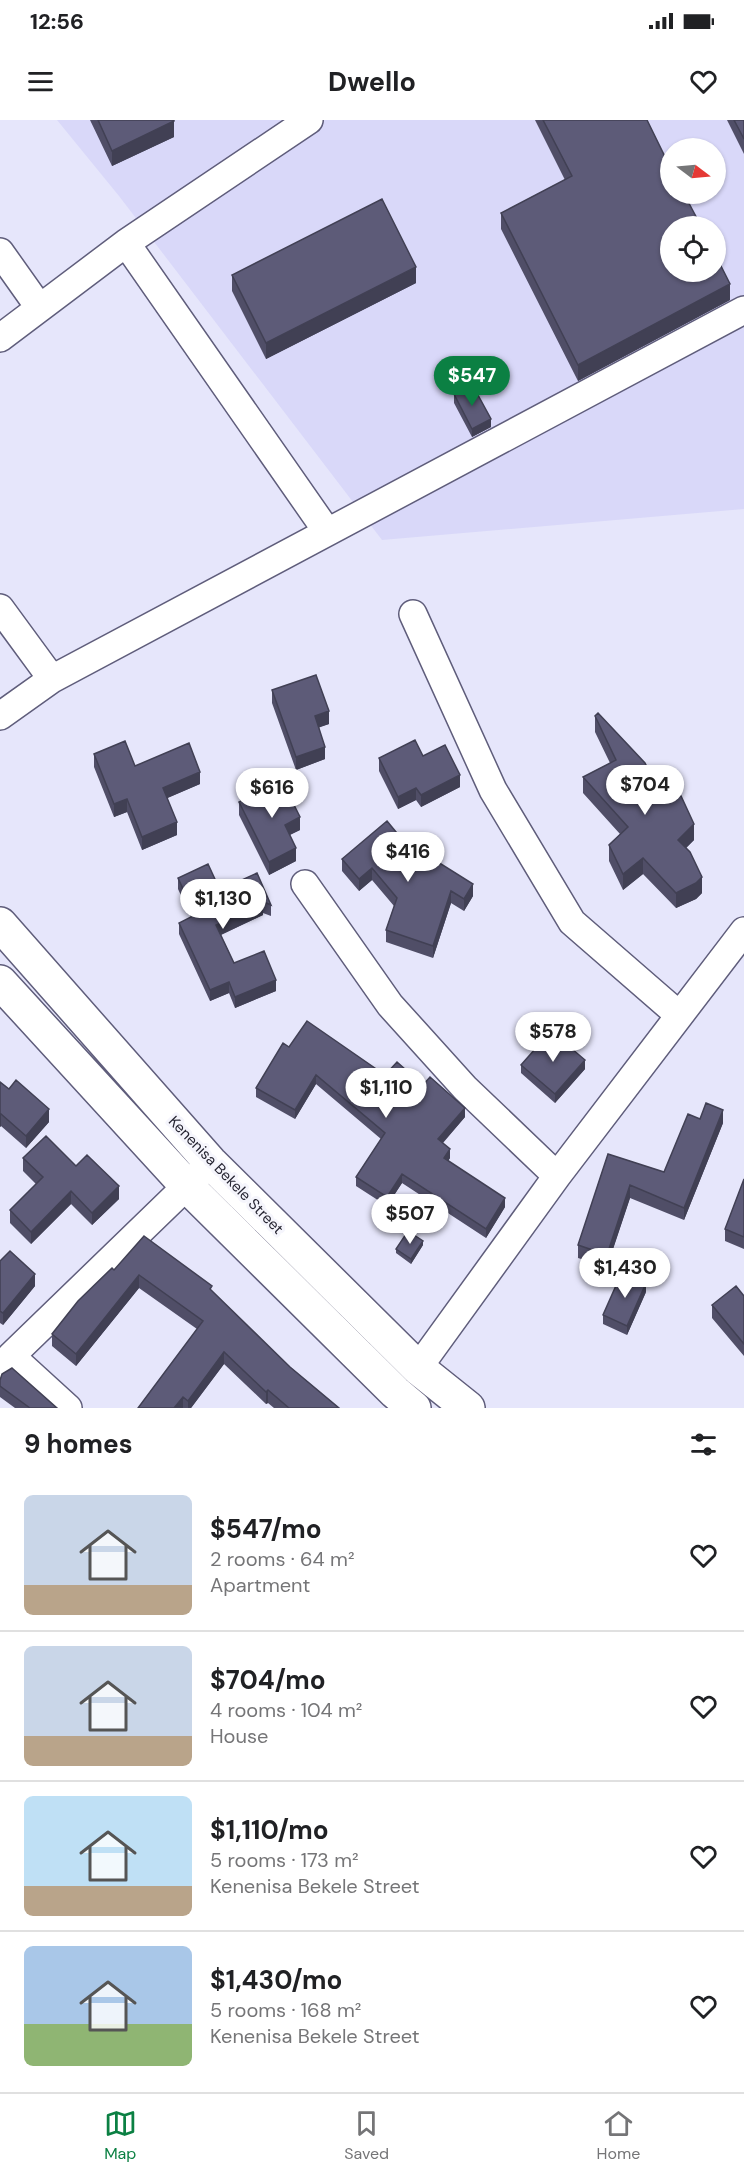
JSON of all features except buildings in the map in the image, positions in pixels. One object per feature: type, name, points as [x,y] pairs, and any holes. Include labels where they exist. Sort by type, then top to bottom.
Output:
[{"type":"main road","name":"Kenenisa Bekele Street","points":[[0,924],[210,1162],[418,1368],[468,1408]]},
{"type":"main road","points":[[0,982],[188,1186],[395,1392],[414,1408]]},
{"type":"street","points":[[0,338],[126,243],[309,120]]},
{"type":"street","points":[[126,243],[326,530]]},
{"type":"street","points":[[0,252],[39,307]]},
{"type":"street","points":[[0,716],[52,679],[326,530],[744,310]]},
{"type":"street","points":[[0,608],[52,679]]},
{"type":"street","points":[[413,614],[493,790],[572,922],[679,1015]]},
{"type":"street","points":[[304,884],[390,1005],[465,1088],[558,1176]]},
{"type":"street","points":[[418,1368],[558,1176],[744,931]]},
{"type":"street","points":[[68,1408],[5,1363],[210,1162]]},
{"type":"shaded area","points":[[57,120],[744,120],[744,509],[382,540],[119,196]]}]
